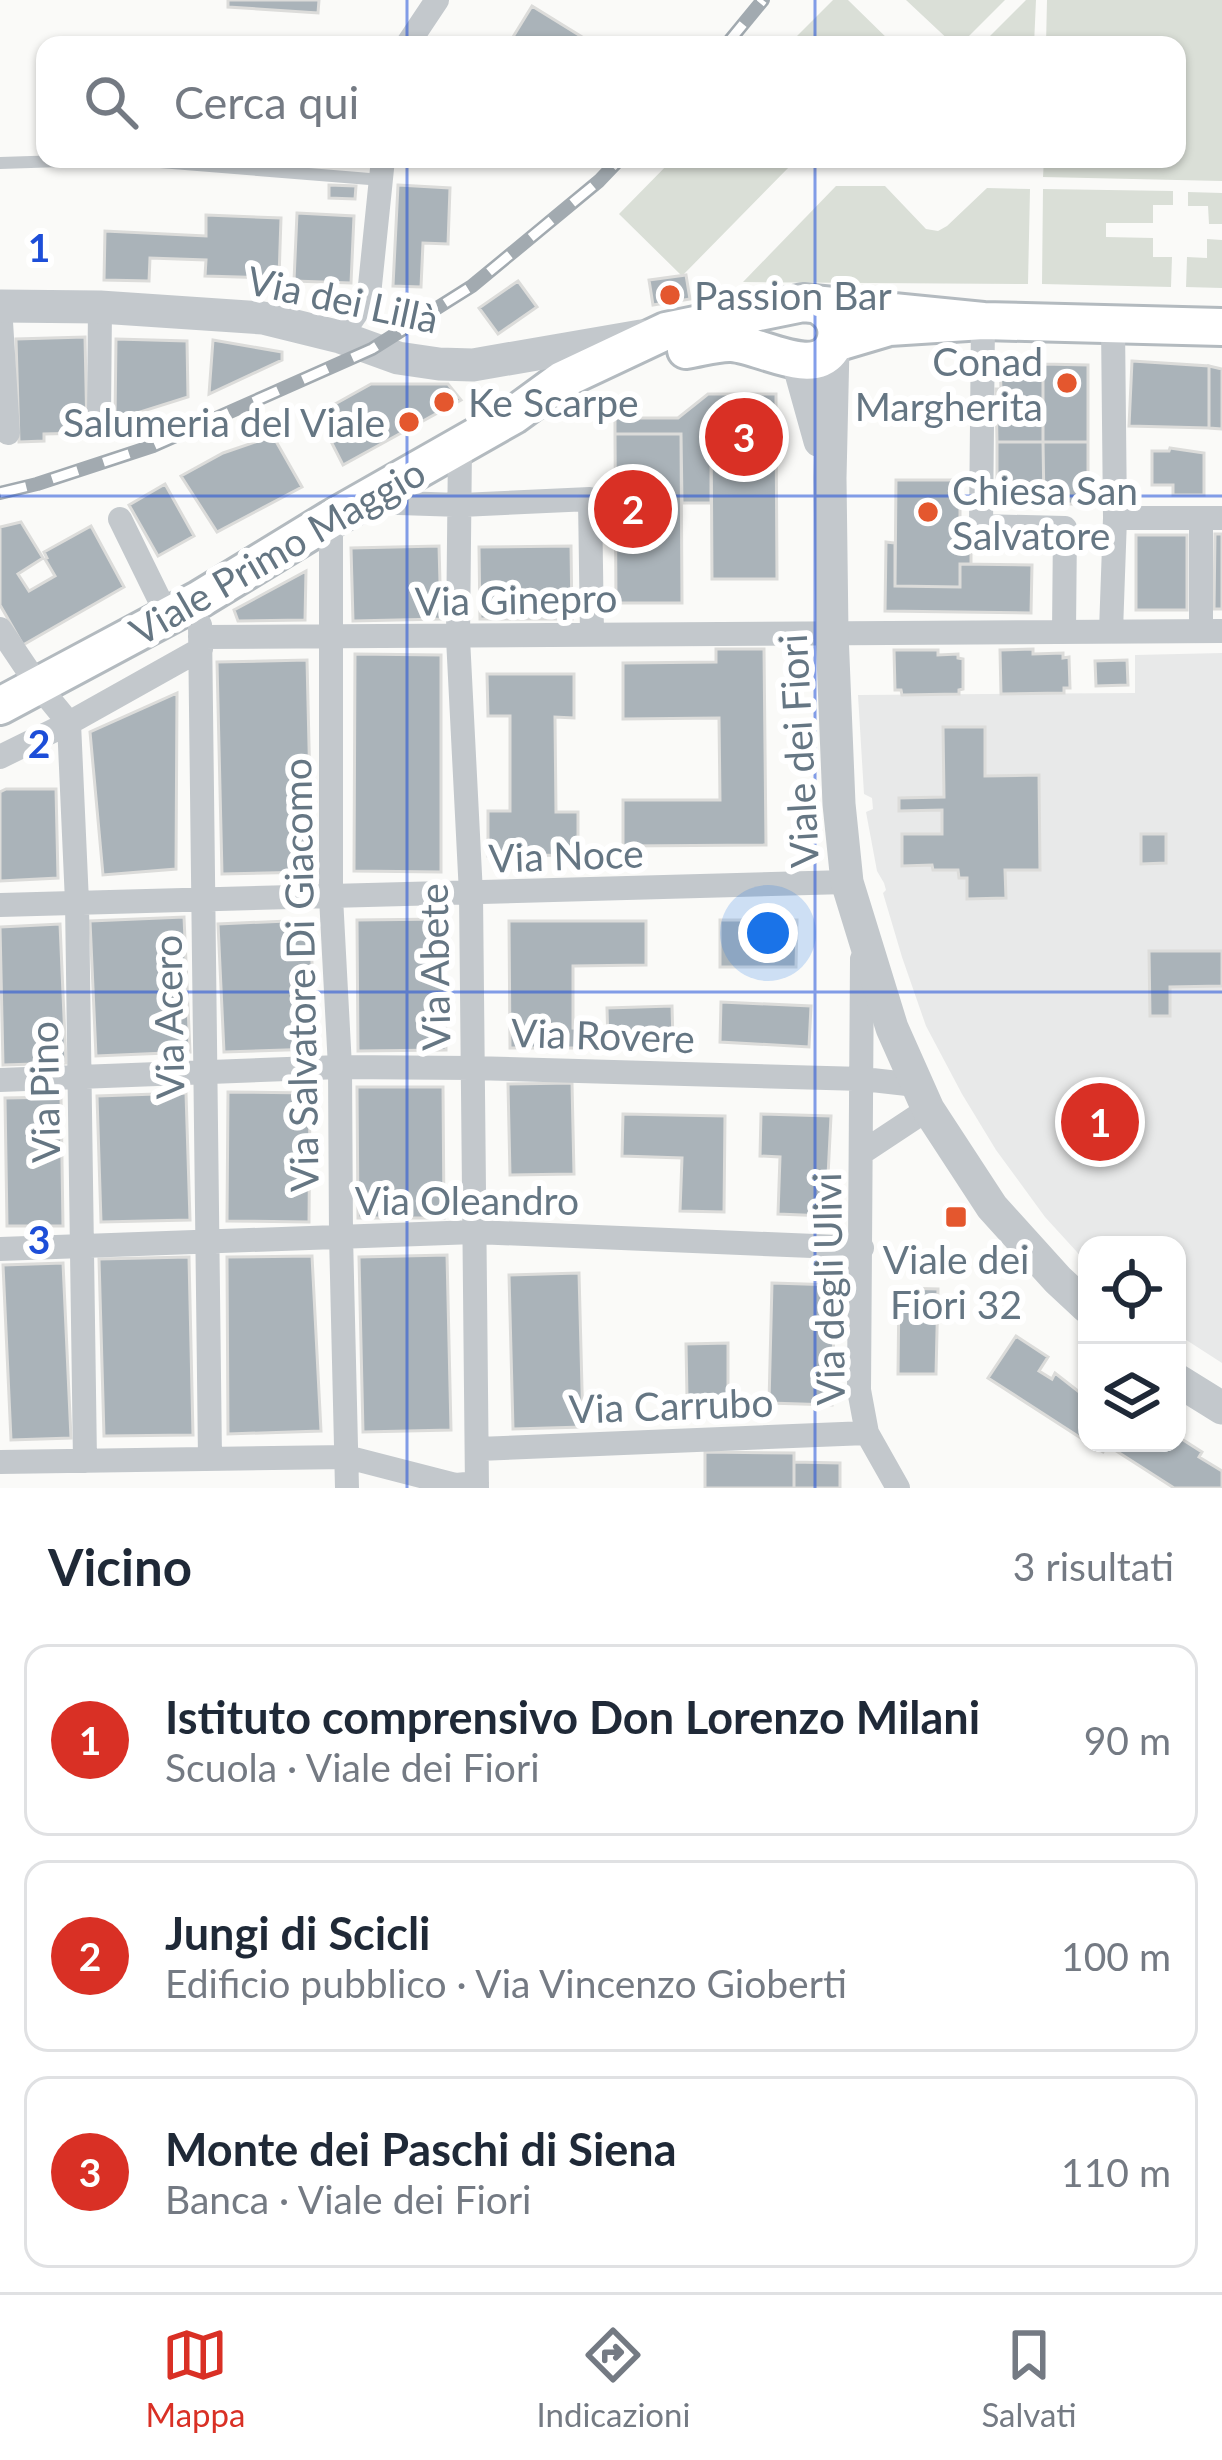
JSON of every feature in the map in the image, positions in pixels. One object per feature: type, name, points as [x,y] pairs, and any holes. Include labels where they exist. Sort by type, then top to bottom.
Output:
[{"type":"main road","points":[[792,358],[778,344],[776,330],[781,317],[803,306],[826,310],[836,331],[834,345]]},
{"type":"main road","points":[[514,415],[562,380],[666,332],[803,306],[983,321],[1222,327]]},
{"type":"main road","points":[[514,415],[677,352],[730,342],[818,360],[834,345],[889,327],[983,321]]},
{"type":"main road","name":"Viale Primo Maggio","points":[[38,684],[168,617],[514,415]]},
{"type":"main road","points":[[0,695],[38,684]]},
{"type":"main road","points":[[0,706],[38,684]]},
{"type":"street","points":[[413,36],[437,0]]},
{"type":"street","points":[[340,337],[370,295],[383,169]]},
{"type":"street","points":[[0,306],[8,433]]},
{"type":"street","name":"Via dei Lillà","points":[[0,306],[263,318],[340,337],[398,358],[439,364],[472,365],[666,332]]},
{"type":"street","points":[[99,415],[100,307]]},
{"type":"street","points":[[983,321],[981,526],[1065,527],[1064,631]]},
{"type":"street","points":[[1111,631],[1113,325]]},
{"type":"street","points":[[830,478],[834,345]]},
{"type":"street","points":[[792,358],[830,478]]},
{"type":"street","points":[[472,365],[493,381],[514,415]]},
{"type":"street","name":"Via Abete","points":[[460,446],[458,638],[471,894],[477,1485]]},
{"type":"street","name":"Viale dei Fiori","points":[[830,478],[839,804],[847,882],[862,935],[892,1028],[922,1097],[992,1207],[1078,1298]]},
{"type":"street","points":[[346,510],[590,499],[592,634]]},
{"type":"street","name":"Via Salvatore Di Giacomo","points":[[346,510],[333,636],[332,897],[340,1067],[347,1488]]},
{"type":"street","points":[[1115,518],[1212,518],[1211,631]]},
{"type":"street","points":[[120,519],[168,617]]},
{"type":"street","name":"Via Acero","points":[[200,598],[210,1446]]},
{"type":"street","points":[[0,628],[69,723]]},
{"type":"street","name":"Via Ginepro","points":[[200,643],[333,636],[1211,631]]},
{"type":"street","points":[[0,757],[69,723],[200,643]]},
{"type":"street","name":"Via Pino","points":[[69,723],[77,902],[85,1461]]},
{"type":"street","name":"Via Noce","points":[[0,905],[847,882]]},
{"type":"street","name":"Via degli Ulivi","points":[[862,935],[859,1390],[867,1433],[898,1488]]},
{"type":"street","name":"Via Rovere","points":[[0,1080],[340,1067],[471,1068],[862,1078],[922,1097]]},
{"type":"street","points":[[863,1152],[922,1097]]},
{"type":"street","name":"Via Oleandro","points":[[0,1249],[475,1232],[862,1248]]},
{"type":"street","points":[[1186,1386],[1222,1408]]},
{"type":"street","name":"Via Carrubo","points":[[478,1449],[867,1433]]},
{"type":"street","points":[[0,1462],[85,1461],[210,1446],[346,1457],[456,1485],[477,1485]]},
{"type":"lane","points":[[0,163],[36,162]]},
{"type":"shaded area","points":[[833,0],[848,0],[885,36],[797,36]]},
{"type":"shaded area","points":[[906,0],[1005,0],[969,36],[944,36]]},
{"type":"shaded area","points":[[1026,0],[1036,0],[1034,36],[990,36]]},
{"type":"shaded area","points":[[1047,0],[1222,0],[1222,181],[1043,177],[1044,168],[1186,168],[1186,36],[1046,36]]},
{"type":"shaded area","points":[[664,168],[788,168],[682,276],[619,214]]},
{"type":"shaded area","points":[[836,186],[885,186],[926,229],[938,231],[987,188],[1030,189],[1028,284],[743,282]]},
{"type":"shaded area","points":[[1043,189],[1173,191],[1173,205],[1153,205],[1153,223],[1106,223],[1106,237],[1153,238],[1153,257],[1172,257],[1171,287],[1042,284]]},
{"type":"shaded area","points":[[1188,192],[1222,193],[1222,224],[1209,224],[1208,206],[1188,206]]},
{"type":"shaded area","points":[[1207,239],[1222,240],[1222,288],[1186,287],[1187,257],[1207,258]]},
{"type":"shaded area","points":[[1222,653],[1222,1363],[1186,1340],[1186,1236],[1078,1236],[1078,1253],[996,1150],[926,1026],[883,893],[866,812],[873,809],[872,798],[864,794],[858,695],[1135,693],[1135,655]]},
{"type":"building","points":[[228,0],[319,0],[318,13],[228,7]]},
{"type":"building","points":[[532,6],[581,36],[514,36]]},
{"type":"building","points":[[329,185],[356,186],[355,199],[329,198]]},
{"type":"building","points":[[398,185],[450,188],[448,244],[423,243],[421,287],[393,286]]},
{"type":"building","points":[[297,213],[354,216],[351,283],[294,281]]},
{"type":"building","points":[[206,215],[281,218],[279,278],[205,276],[206,260],[150,258],[149,281],[104,280],[105,231],[206,236]]},
{"type":"building","points":[[686,275],[690,299],[653,305],[649,280]]},
{"type":"building","points":[[518,281],[537,307],[498,334],[479,308]]},
{"type":"building","points":[[85,337],[87,433],[44,434],[44,441],[19,442],[16,339]]},
{"type":"building","points":[[116,339],[187,341],[188,397],[115,420]]},
{"type":"building","points":[[213,340],[282,352],[282,360],[209,394]]},
{"type":"building","points":[[1132,361],[1209,366],[1209,428],[1129,426]]},
{"type":"building","points":[[1000,364],[1043,364],[1043,442],[997,442]]},
{"type":"building","points":[[1043,364],[1088,365],[1088,442],[1043,442]]},
{"type":"building","points":[[1209,366],[1222,369],[1222,429],[1209,428]]},
{"type":"building","points":[[371,384],[448,384],[461,400],[343,465],[317,414]]},
{"type":"building","points":[[708,394],[776,394],[776,413],[711,413],[711,503],[682,503],[681,434],[615,434],[615,418],[678,418]]},
{"type":"building","points":[[711,413],[776,413],[777,579],[712,579]]},
{"type":"building","points":[[615,434],[681,434],[682,603],[616,603]]},
{"type":"building","points":[[273,436],[302,487],[217,532],[181,476],[223,453]]},
{"type":"building","points":[[997,442],[1043,442],[1044,504],[1004,504],[1004,477],[997,477]]},
{"type":"building","points":[[1043,442],[1088,442],[1088,504],[1044,504]]},
{"type":"building","points":[[1170,448],[1204,453],[1204,495],[1173,495],[1173,485],[1152,485],[1152,451]]},
{"type":"building","name":"Chiesa San Salvatore","points":[[896,480],[960,480],[960,551],[971,551],[971,564],[960,564],[960,587],[895,586]]},
{"type":"building","points":[[165,484],[194,536],[158,556],[129,505]]},
{"type":"building","points":[[21,522],[43,558],[18,574],[29,591],[55,576],[44,552],[91,526],[124,587],[23,645],[0,605],[0,527]]},
{"type":"building","points":[[1215,534],[1222,534],[1222,609],[1214,609]]},
{"type":"building","points":[[1136,535],[1187,535],[1187,610],[1136,610]]},
{"type":"building","points":[[886,542],[895,543],[895,586],[960,587],[960,564],[1032,565],[1031,613],[885,611]]},
{"type":"building","points":[[439,546],[441,619],[353,621],[351,548]]},
{"type":"building","points":[[571,546],[572,619],[480,619],[479,547]]},
{"type":"building","points":[[306,571],[305,620],[238,621],[234,610]]},
{"type":"building","points":[[716,649],[764,649],[766,845],[623,846],[623,800],[720,800],[719,718],[623,719],[623,663],[716,662]]},
{"type":"building","points":[[1033,649],[1033,654],[1069,657],[1070,688],[1064,688],[1064,693],[1001,694],[1000,650]]},
{"type":"building","points":[[894,650],[958,654],[963,659],[963,689],[959,694],[902,695],[895,690]]},
{"type":"building","points":[[355,654],[441,655],[441,872],[354,871]]},
{"type":"building","points":[[307,660],[312,872],[222,874],[217,662]]},
{"type":"building","points":[[1127,660],[1128,685],[1096,686],[1095,661]]},
{"type":"building","points":[[487,674],[574,674],[574,718],[555,717],[556,812],[578,812],[578,855],[488,856],[488,811],[510,811],[510,716],[488,716]]},
{"type":"building","points":[[177,693],[176,869],[103,875],[90,732]]},
{"type":"building","points":[[943,727],[985,727],[985,776],[1039,775],[1040,870],[1005,870],[1006,898],[967,899],[967,878],[959,878],[958,870],[902,866],[902,834],[942,834],[942,810],[899,811],[899,798],[944,797]]},
{"type":"building","points":[[56,789],[58,878],[0,881],[0,792]]},
{"type":"building","points":[[1141,834],[1166,834],[1166,863],[1141,864]]},
{"type":"building","points":[[184,917],[190,1052],[96,1056],[90,921]]},
{"type":"building","points":[[444,919],[446,1050],[358,1051],[357,920]]},
{"type":"building","points":[[310,920],[316,1049],[224,1052],[218,924]]},
{"type":"building","points":[[720,920],[797,920],[796,967],[720,967]]},
{"type":"building","points":[[509,921],[646,921],[646,965],[573,966],[573,1028],[592,1029],[593,1048],[510,1048]]},
{"type":"building","points":[[60,924],[66,1063],[3,1065],[0,927]]},
{"type":"building","points":[[1149,951],[1222,951],[1222,986],[1170,987],[1170,1016],[1150,1016]]},
{"type":"building","points":[[721,1002],[811,1006],[809,1047],[720,1042]]},
{"type":"building","points":[[672,1006],[673,1041],[608,1044],[607,1008]]},
{"type":"building","points":[[572,1083],[574,1174],[510,1175],[508,1084]]},
{"type":"building","points":[[357,1087],[443,1087],[444,1218],[358,1218]]},
{"type":"building","points":[[228,1092],[310,1093],[309,1222],[227,1221]]},
{"type":"building","points":[[186,1093],[190,1220],[101,1222],[97,1096]]},
{"type":"building","points":[[61,1097],[63,1226],[7,1226],[5,1098]]},
{"type":"building","points":[[623,1114],[725,1116],[724,1212],[680,1211],[682,1158],[622,1156]]},
{"type":"building","points":[[761,1114],[831,1116],[826,1216],[778,1214],[780,1157],[760,1156]]},
{"type":"building","points":[[447,1255],[451,1430],[363,1432],[359,1257]]},
{"type":"building","points":[[312,1256],[321,1431],[228,1434],[227,1257]]},
{"type":"building","points":[[189,1257],[193,1435],[104,1436],[99,1259]]},
{"type":"building","points":[[63,1263],[71,1438],[11,1440],[3,1265]]},
{"type":"building","points":[[579,1273],[583,1427],[513,1429],[509,1275]]},
{"type":"building","points":[[772,1283],[835,1285],[832,1405],[769,1403]]},
{"type":"building","points":[[899,1288],[938,1289],[936,1374],[898,1374]]},
{"type":"building","points":[[1016,1336],[1048,1357],[1039,1371],[1052,1379],[1055,1373],[1078,1391],[1078,1436],[988,1378]]},
{"type":"building","points":[[728,1343],[728,1397],[687,1397],[686,1344]]},
{"type":"building","points":[[1186,1442],[1202,1452],[1199,1457],[1222,1471],[1222,1488],[1174,1488],[1118,1452],[1186,1452]]},
{"type":"building","points":[[705,1452],[794,1453],[794,1488],[705,1488]]},
{"type":"building","points":[[794,1462],[840,1463],[840,1488],[794,1488]]},
{"type":"railway","points":[[733,36],[763,0]]},
{"type":"railway","points":[[0,493],[153,446],[372,349],[472,286],[611,168]]},
{"type":"place","name":"Passion Bar","points":[[670,295]]},
{"type":"place","name":"Conad Margherita","points":[[1067,383]]},
{"type":"place","name":"Ke Scarpe","points":[[444,402]]},
{"type":"place","name":"Salumeria del Viale","points":[[409,422]]},
{"type":"place","name":"Monte dei Paschi di Siena","points":[[744,437]]},
{"type":"place","name":"Jungi di Scicli","points":[[633,509]]},
{"type":"place","name":"Chiesa San Salvatore","points":[[928,512]]},
{"type":"place","name":"Istituto comprensivo Don Lorenzo Milani","points":[[1100,1122]]},
{"type":"place","name":"Viale dei Fiori 32","points":[[956,1217]]}]
